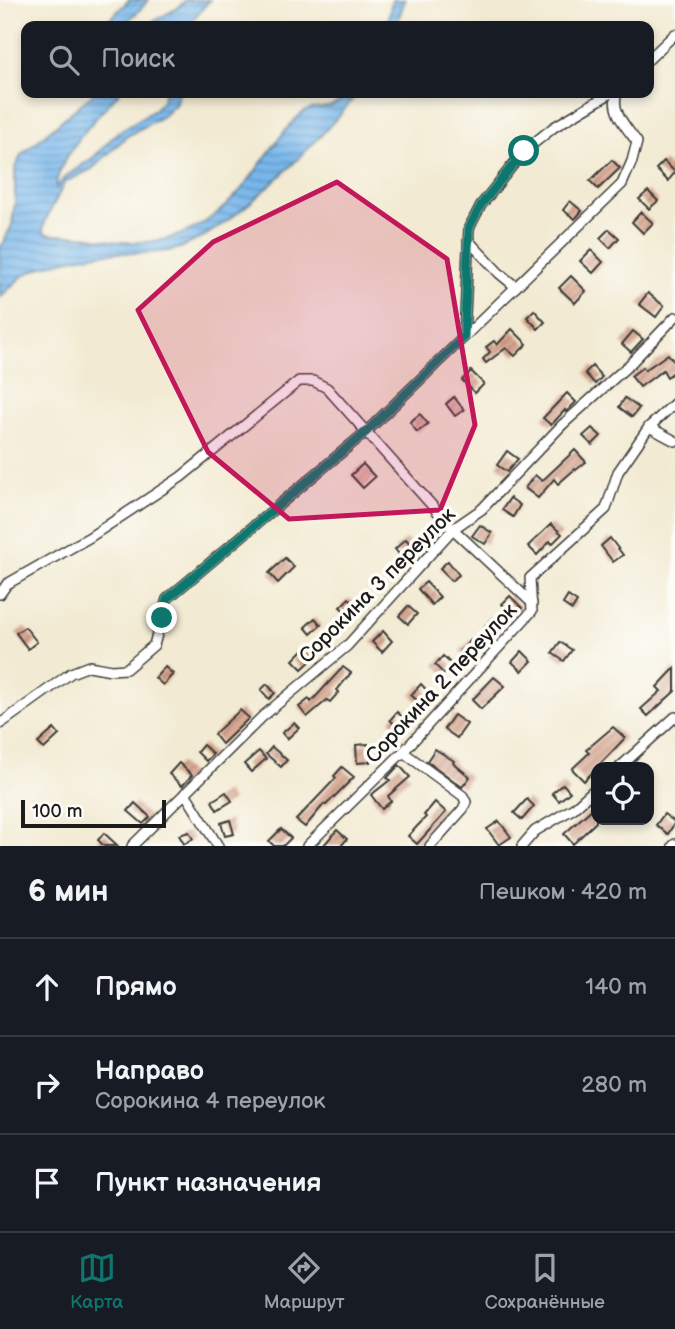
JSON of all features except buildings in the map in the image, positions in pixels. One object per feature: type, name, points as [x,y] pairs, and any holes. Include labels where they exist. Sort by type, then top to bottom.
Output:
[{"type":"street","points":[[654,55],[675,34]]},
{"type":"street","points":[[464,337],[469,228],[481,205],[524,151],[554,127],[603,98]]},
{"type":"street","points":[[0,724],[71,673],[89,666],[111,670],[126,668],[153,645],[167,599],[367,431],[622,184],[637,142],[617,113],[615,98]]},
{"type":"street","points":[[468,240],[516,287]]},
{"type":"street","name":"Сорокина 3 переулок","points":[[132,846],[262,717],[347,646],[453,529],[482,509],[562,425],[630,364],[675,317]]},
{"type":"street","points":[[0,594],[7,584],[90,537],[180,477],[299,381],[313,381],[327,388],[453,529],[532,603]]},
{"type":"street","name":"Сорокина 2 переулок","points":[[307,846],[402,752],[532,611],[530,578],[606,509],[618,472],[649,427],[675,403]]},
{"type":"street","points":[[649,427],[675,441]]},
{"type":"street","points":[[626,762],[675,717]]},
{"type":"street","points":[[402,752],[463,796],[466,802],[463,809],[430,846]]},
{"type":"street","points":[[185,793],[218,846]]},
{"type":"street","points":[[522,846],[535,831],[574,808],[591,793]]},
{"type":"highlighted area","points":[[337,182],[447,259],[475,425],[440,510],[289,519],[208,452],[138,310],[213,242]]},
{"type":"water","points":[[129,0],[148,0],[140,10],[124,21],[109,21]]},
{"type":"water","points":[[185,0],[210,0],[191,21],[154,21],[179,7]]},
{"type":"water","points":[[392,0],[405,0],[398,21],[388,21]]},
{"type":"water","points":[[88,98],[114,98],[71,151],[58,176],[56,188],[65,177],[94,157],[117,133],[154,110],[163,98],[177,98],[175,105],[163,116],[126,137],[92,169],[65,182],[45,221],[43,231],[51,235],[120,242],[159,240],[193,229],[222,209],[248,181],[298,116],[308,109],[331,106],[344,98],[354,98],[273,183],[247,206],[196,241],[165,252],[101,254],[53,264],[23,276],[0,298],[0,249],[12,225],[15,170],[21,155]]},
{"type":"route","points":[[162,618],[167,599],[367,431],[464,337],[469,228],[481,205],[524,151]]}]
